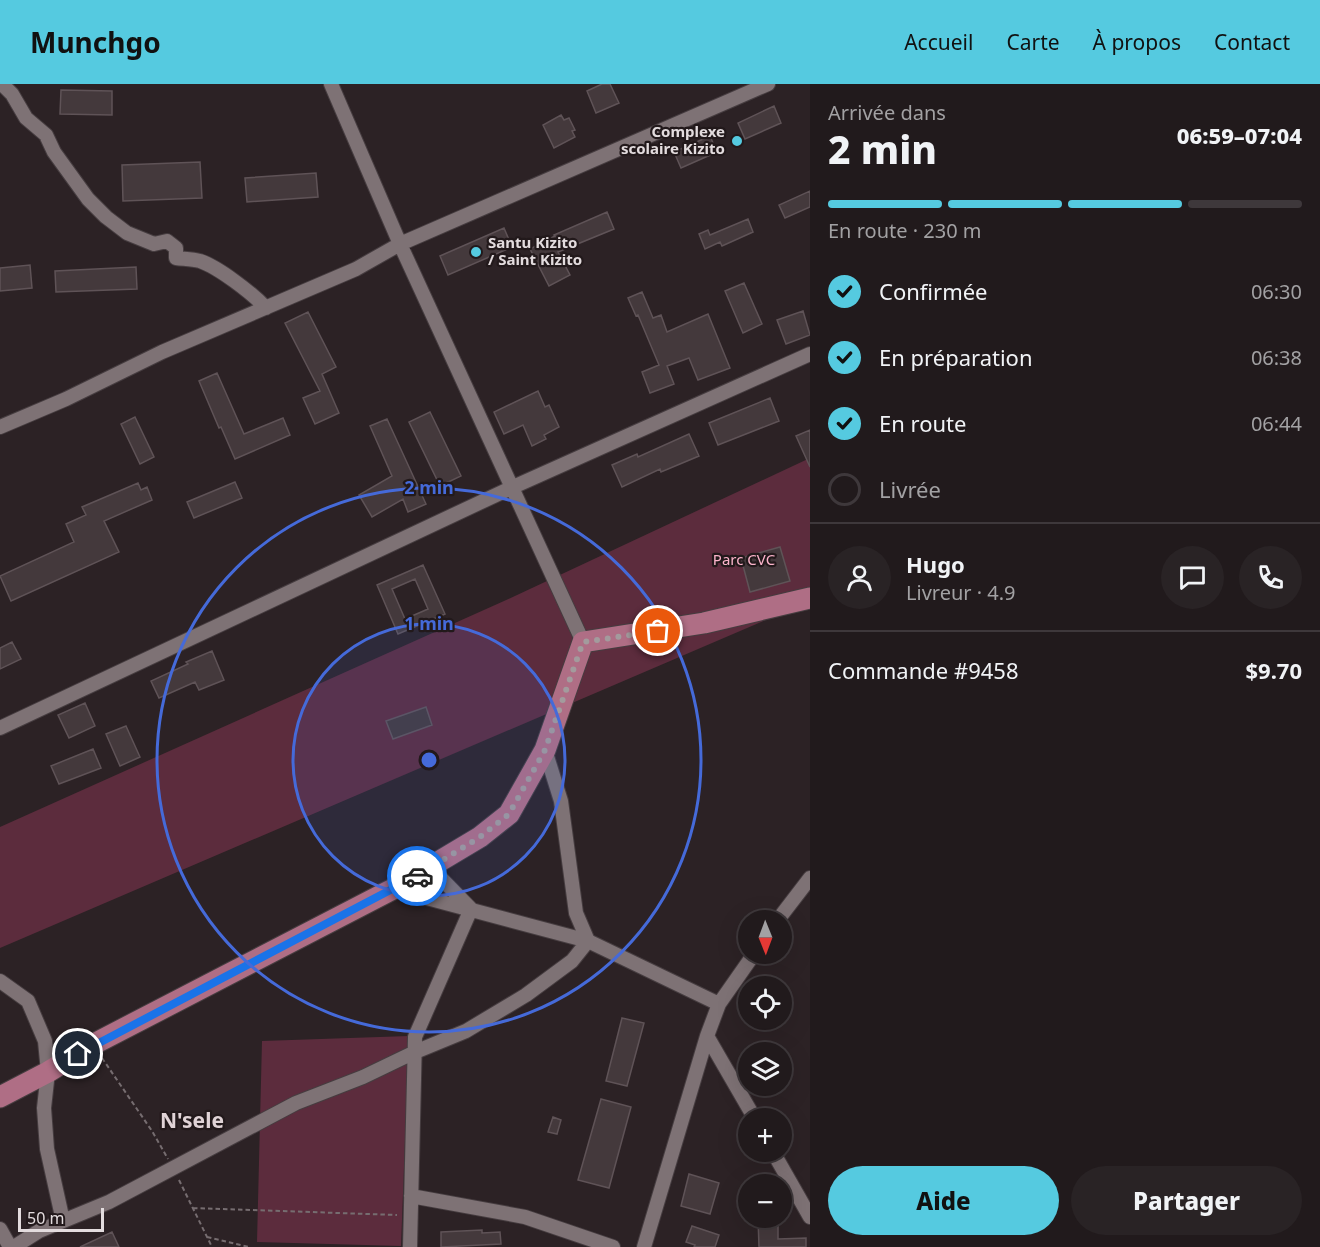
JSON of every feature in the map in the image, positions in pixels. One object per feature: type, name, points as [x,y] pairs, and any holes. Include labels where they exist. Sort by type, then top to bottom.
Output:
[{"type":"main road","points":[[0,1096],[48,1072],[92,1045],[393,890],[480,837],[509,814],[545,750],[583,642],[704,623],[810,598]]},
{"type":"street","points":[[2,84],[12,94],[26,118],[46,135],[54,152],[88,200],[106,217],[127,233],[154,244],[167,241],[176,248],[176,258],[199,260],[213,267],[251,292],[266,308]]},
{"type":"street","points":[[331,84],[400,244],[583,642]]},
{"type":"street","points":[[0,427],[66,399],[162,352],[356,269],[400,244],[768,84]]},
{"type":"street","points":[[0,728],[513,487],[810,354]]},
{"type":"street","points":[[545,750],[561,801],[576,913],[588,941]]},
{"type":"street","points":[[431,868],[471,909]]},
{"type":"street","points":[[785,910],[810,878]]},
{"type":"street","points":[[393,890],[588,941],[719,1004]]},
{"type":"street","points":[[410,1247],[415,1037],[471,909]]},
{"type":"street","points":[[0,1229],[12,1247],[39,1231],[109,1202],[296,1103],[363,1077],[466,1031],[526,995],[572,961],[588,941]]},
{"type":"street","points":[[644,1247],[707,1036],[719,1004],[747,964]]},
{"type":"street","points":[[0,981],[28,1001],[45,1041],[48,1072],[44,1108],[47,1149],[63,1221]]},
{"type":"street","points":[[707,1036],[749,1108]]},
{"type":"street","points":[[779,1162],[810,1217]]},
{"type":"street","points":[[411,1196],[525,1217],[613,1247]]},
{"type":"path","points":[[92,1045],[152,1131],[212,1247]]},
{"type":"path","points":[[193,1208],[411,1215]]},
{"type":"path","points":[[207,1237],[249,1247]]},
{"type":"green space","name":"Parc CVC","points":[[810,458],[810,601],[0,948],[0,827],[504,601]]},
{"type":"green space","points":[[409,1036],[401,1246],[257,1242],[262,1041]]},
{"type":"building","points":[[602,84],[610,84],[619,103],[596,113],[587,91]]},
{"type":"building","points":[[61,90],[112,91],[112,115],[60,114]]},
{"type":"building","points":[[774,106],[781,123],[745,139],[738,123]]},
{"type":"building","points":[[561,115],[564,120],[569,118],[575,130],[572,131],[575,137],[554,148],[543,125]]},
{"type":"building","points":[[710,136],[717,152],[681,168],[674,152]]},
{"type":"building","points":[[200,162],[202,198],[123,201],[122,165]]},
{"type":"building","points":[[316,173],[318,197],[247,202],[245,178]]},
{"type":"building","points":[[810,191],[810,207],[785,218],[779,205]]},
{"type":"building","points":[[607,212],[614,229],[558,252],[570,275],[549,286],[530,249],[554,235]]},
{"type":"building","points":[[748,219],[753,232],[722,246],[720,242],[705,249],[699,234],[708,230],[710,235]]},
{"type":"building","name":"Santu Kizito / Saint Kizito","points":[[504,228],[512,247],[448,275],[440,256]]},
{"type":"building","points":[[30,265],[32,288],[0,291],[0,268]]},
{"type":"building","points":[[136,267],[137,289],[56,292],[55,271]]},
{"type":"building","points":[[744,283],[762,324],[743,333],[725,291]]},
{"type":"building","points":[[642,292],[653,318],[661,315],[667,332],[708,314],[730,368],[698,380],[689,358],[667,366],[674,384],[650,393],[642,372],[659,365],[638,315],[636,316],[628,298]]},
{"type":"building","points":[[803,311],[810,335],[786,344],[777,320]]},
{"type":"building","points":[[308,312],[336,367],[322,374],[339,413],[315,424],[303,398],[320,391],[285,323]]},
{"type":"building","points":[[217,373],[244,434],[283,418],[290,435],[235,459],[199,381]]},
{"type":"building","points":[[538,391],[545,407],[549,405],[559,427],[544,435],[546,439],[532,446],[523,425],[504,434],[494,412]]},
{"type":"building","points":[[770,398],[779,421],[718,445],[709,423]]},
{"type":"building","points":[[430,412],[461,476],[440,486],[409,422]]},
{"type":"building","points":[[135,417],[154,457],[140,464],[121,424]]},
{"type":"building","points":[[387,419],[426,504],[408,512],[403,499],[372,517],[359,495],[392,476],[370,426]]},
{"type":"building","points":[[810,430],[810,467],[796,436]]},
{"type":"building","points":[[689,434],[699,456],[661,472],[660,469],[622,487],[612,465],[637,454],[638,457]]},
{"type":"building","points":[[235,482],[242,498],[194,518],[187,502]]},
{"type":"building","points":[[138,483],[141,490],[147,487],[152,500],[104,521],[119,552],[11,601],[0,576],[74,542],[66,524],[86,515],[82,507]]},
{"type":"building","points":[[780,547],[790,581],[750,592],[741,558]]},
{"type":"building","points":[[423,565],[445,614],[398,634],[377,585]],"holes":[[[415,579],[428,609],[405,619],[392,589]]]},
{"type":"building","points":[[12,642],[21,659],[0,669],[0,648]]},
{"type":"building","points":[[212,651],[224,680],[199,690],[195,682],[159,698],[151,681]]},
{"type":"building","points":[[85,703],[95,726],[69,738],[58,715]]},
{"type":"building","points":[[426,707],[432,725],[393,739],[386,721]]},
{"type":"building","points":[[126,726],[140,757],[120,766],[106,734]]},
{"type":"building","points":[[93,749],[101,768],[59,784],[51,766]]},
{"type":"building","points":[[622,1018],[644,1023],[627,1086],[606,1081]]},
{"type":"building","points":[[601,1099],[631,1107],[609,1188],[578,1180]]},
{"type":"building","points":[[553,1117],[561,1120],[557,1134],[548,1132]]},
{"type":"building","points":[[689,1174],[719,1183],[710,1214],[681,1206]]},
{"type":"building","points":[[692,1226],[719,1235],[715,1247],[694,1247],[695,1245],[686,1242]]},
{"type":"building","points":[[758,1228],[778,1228],[778,1239],[806,1238],[806,1247],[759,1247]]},
{"type":"building","points":[[482,1230],[482,1233],[500,1232],[501,1244],[441,1247],[441,1232]]},
{"type":"building","points":[[112,1232],[119,1247],[80,1247]]},
{"type":"way so far","points":[[417,876],[480,837],[509,814],[545,750],[583,642],[658,631]]},
{"type":"place","name":"Complexe scolaire Kizito","points":[[737,141]]},
{"type":"place","name":"Santu Kizito / Saint Kizito","points":[[476,252]]},
{"type":"district","name":"N'sele","points":[[192,1121]]},
{"type":"route","points":[[78,1054],[417,876]]}]
